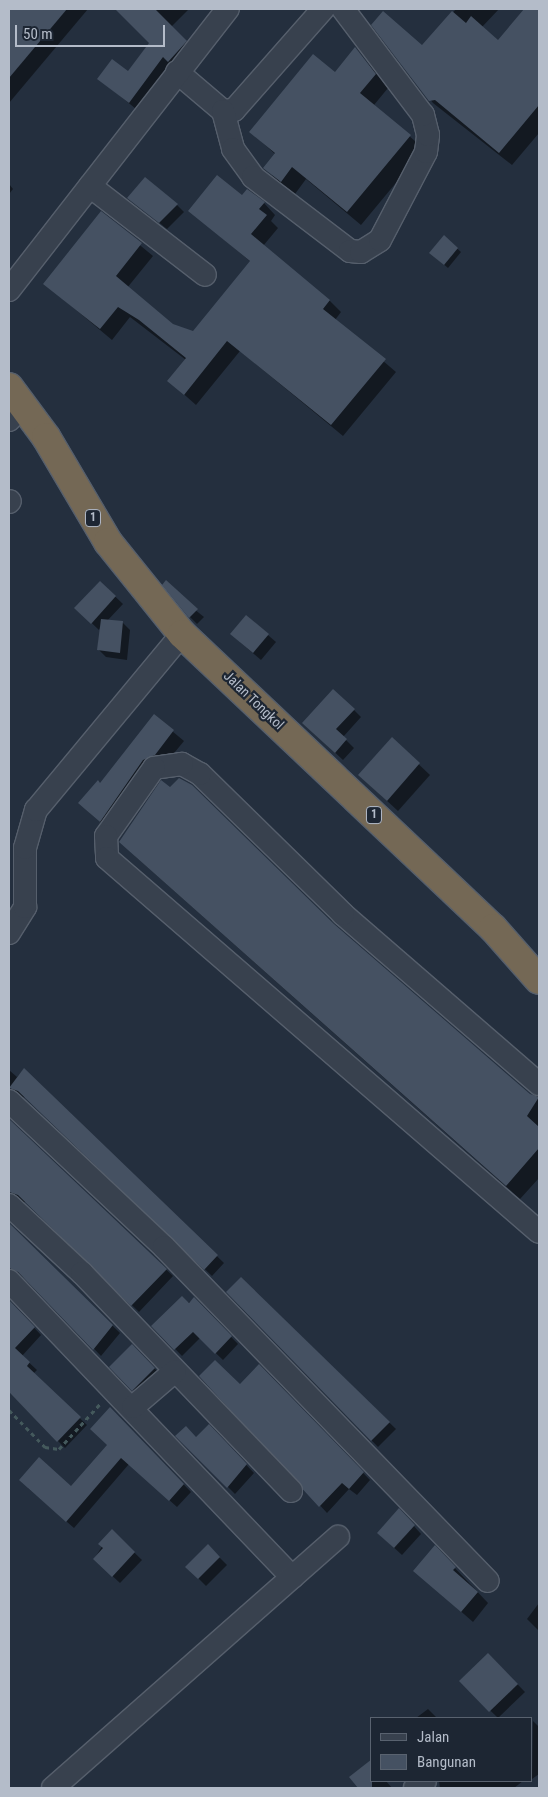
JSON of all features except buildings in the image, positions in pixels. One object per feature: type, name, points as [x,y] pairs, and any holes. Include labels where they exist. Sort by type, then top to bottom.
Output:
[{"type":"highway","name":"Jalan Tongkol","points":[[14,404],[108,542],[192,642],[493,928],[539,980]]},
{"type":"street","points":[[9,290],[228,9]]},
{"type":"street","points":[[224,111],[243,104],[323,9]]},
{"type":"street","points":[[177,72],[224,111],[233,149],[253,177],[350,251],[361,252],[376,244],[426,152],[428,135],[423,115],[343,9]]},
{"type":"street","points":[[90,186],[205,275]]},
{"type":"street","points":[[9,933],[25,907],[25,848],[36,810],[192,642]]},
{"type":"street","points":[[539,1084],[343,914],[200,774],[182,764],[154,768],[106,836],[107,858],[539,1232]]},
{"type":"street","points":[[9,1101],[164,1247],[488,1581]]},
{"type":"street","points":[[9,1205],[82,1273],[291,1491]]},
{"type":"street","points":[[9,1281],[114,1387],[292,1576]]},
{"type":"street","points":[[133,1407],[175,1371]]},
{"type":"street","points":[[53,1788],[338,1536]]},
{"type":"path","points":[[9,1410],[46,1447],[59,1449],[114,1387]]}]
